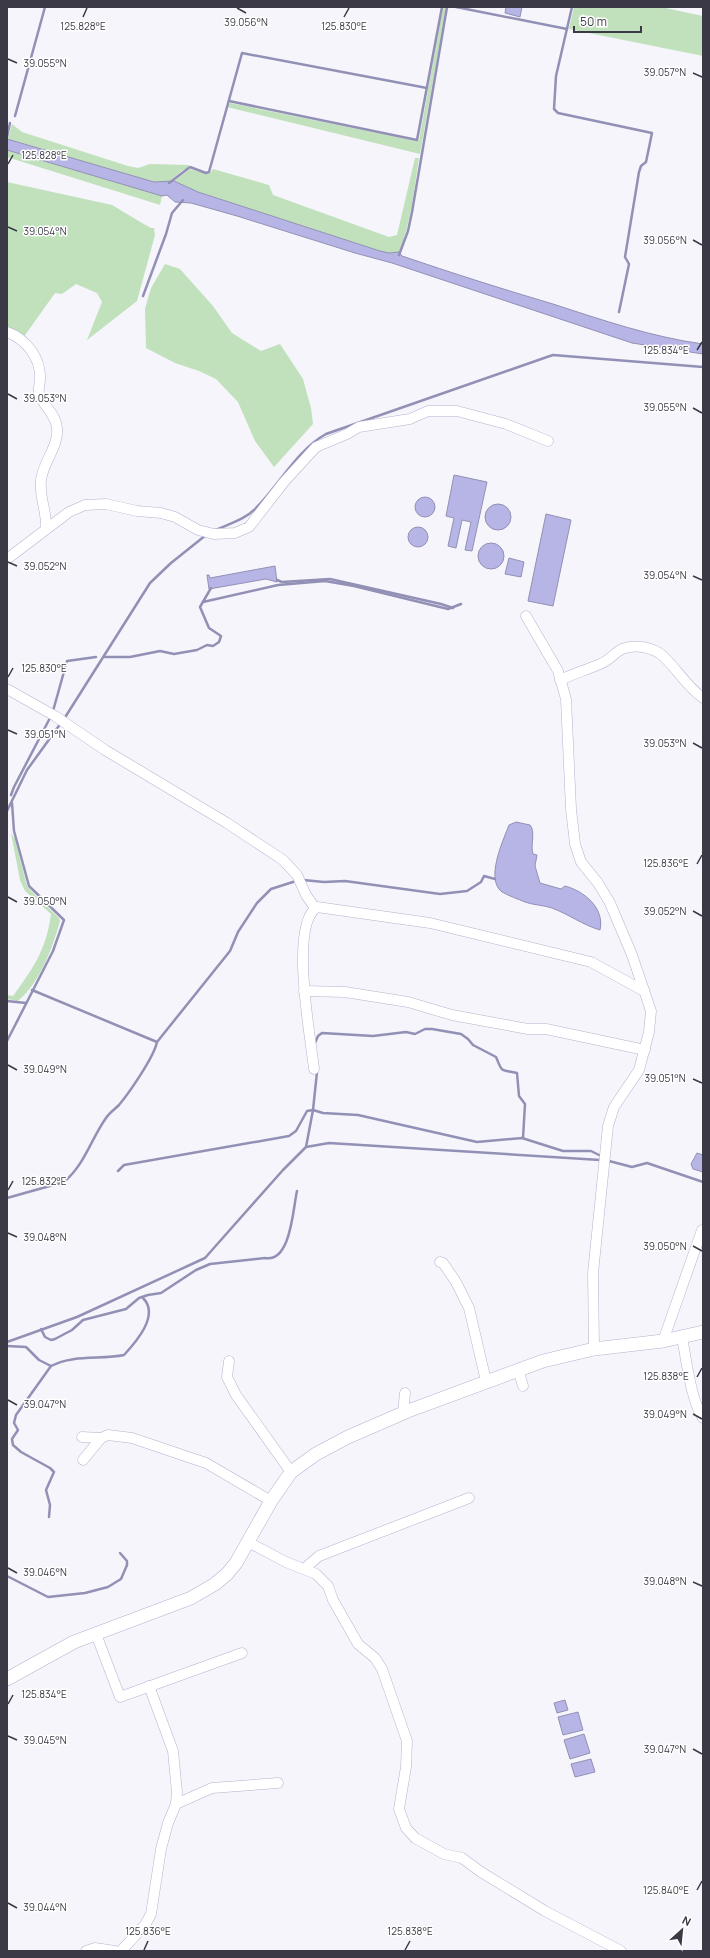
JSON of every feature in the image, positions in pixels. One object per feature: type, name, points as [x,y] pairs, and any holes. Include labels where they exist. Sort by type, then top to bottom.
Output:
[{"type":"street","points":[[7,332],[23,340],[34,355],[40,370],[39,393],[56,418],[57,439],[48,455],[41,480],[42,502],[46,518],[46,528]]},
{"type":"street","points":[[7,560],[46,528],[69,512],[85,505],[106,504],[137,511],[161,513],[175,517],[198,530],[214,534],[236,533],[250,527],[284,482],[316,448],[359,427],[410,419],[428,411],[457,411],[506,424],[548,441]]},
{"type":"street","points":[[526,616],[558,671],[566,699],[571,809],[575,844],[581,862],[598,883],[610,904],[632,955],[651,1011],[649,1032],[639,1070],[614,1107],[608,1126],[593,1273],[594,1349]]},
{"type":"street","points":[[560,680],[580,670],[611,659],[622,650],[635,647],[646,648],[662,655],[691,688],[703,698]]},
{"type":"street","points":[[7,689],[55,716],[105,750],[226,823],[283,860],[298,875],[306,895],[315,908]]},
{"type":"street","points":[[314,1069],[304,991],[303,950],[309,918],[315,908],[323,906],[430,923],[591,962],[644,991]]},
{"type":"street","points":[[304,991],[345,992],[408,1002],[452,1015],[528,1029],[546,1029],[645,1050]]},
{"type":"street","points":[[662,1341],[702,1230]]},
{"type":"street","points":[[440,1262],[443,1263],[466,1301],[486,1380]]},
{"type":"street","points":[[7,1679],[74,1642],[191,1598],[215,1584],[227,1574],[248,1542],[271,1501],[291,1472],[316,1454],[348,1437],[486,1380],[543,1361],[594,1349],[662,1341],[703,1332]]},
{"type":"street","points":[[682,1337],[691,1384],[699,1412],[703,1418]]},
{"type":"street","points":[[229,1361],[227,1377],[236,1395],[291,1472]]},
{"type":"street","points":[[518,1370],[523,1386]]},
{"type":"street","points":[[403,1413],[405,1393]]},
{"type":"street","points":[[82,1437],[101,1438],[108,1435],[132,1438],[187,1455],[206,1463],[271,1501]]},
{"type":"street","points":[[83,1460],[101,1438]]},
{"type":"street","points":[[305,1568],[319,1556],[469,1498]]},
{"type":"street","points":[[248,1542],[286,1562],[305,1568],[316,1574],[328,1586],[333,1600],[358,1644],[375,1658],[382,1669],[407,1741],[406,1767],[398,1809],[406,1828],[415,1838],[444,1854],[462,1858],[481,1872],[545,1911],[621,1951]]},
{"type":"street","points":[[96,1634],[120,1697],[242,1653]]},
{"type":"street","points":[[121,1951],[146,1925],[151,1914],[161,1849],[168,1823],[176,1804],[177,1792],[173,1751],[149,1686]]},
{"type":"street","points":[[176,1804],[212,1788],[278,1783]]},
{"type":"street","points":[[86,1951],[95,1948],[115,1951]]},
{"type":"green space","points":[[443,7],[446,7],[420,154],[227,107],[230,103],[416,141],[419,140]]},
{"type":"green space","points":[[574,7],[661,7],[703,16],[703,56],[569,29]]},
{"type":"green space","points":[[12,124],[22,132],[128,166],[138,168],[150,164],[189,165],[187,169],[183,170],[168,182],[154,182],[8,139]]},
{"type":"green space","points":[[7,150],[162,196],[160,205],[7,157]]},
{"type":"green space","points":[[415,158],[419,158],[412,206],[403,241],[399,252],[389,253],[198,192],[174,181],[190,169],[206,174],[210,173],[213,169],[269,185],[273,195],[389,237],[397,235]]},
{"type":"green space","points":[[7,182],[112,205],[151,228],[154,228],[155,235],[137,301],[87,340],[102,302],[97,293],[76,284],[62,294],[55,293],[23,338],[7,330]]},
{"type":"green space","points":[[165,264],[180,269],[213,306],[232,333],[261,351],[280,344],[303,379],[311,408],[313,424],[274,467],[255,441],[238,402],[216,379],[199,371],[175,363],[146,348],[145,309],[151,288]]},
{"type":"green space","points":[[11,833],[15,839],[27,886],[59,918],[60,921],[49,953],[39,975],[26,994],[18,1001],[7,999],[7,995],[13,996],[38,958],[46,938],[51,914],[25,891],[20,880]]},
{"type":"water","points":[[506,7],[522,7],[520,17],[505,13]]},
{"type":"water","points":[[7,139],[154,182],[174,181],[198,192],[380,251],[389,253],[399,252],[402,256],[477,281],[609,322],[665,337],[703,344],[703,354],[632,343],[392,263],[191,203],[175,202],[167,195],[162,196],[7,150]]},
{"type":"water","points":[[454,475],[487,482],[472,551],[465,550],[471,522],[462,520],[456,548],[448,546],[454,518],[446,516]]},
{"type":"water","points":[[425,497],[432,500],[435,507],[432,514],[425,517],[418,514],[415,507],[418,500]]},
{"type":"water","points":[[498,504],[507,508],[511,517],[507,526],[498,530],[489,526],[485,517],[489,508]]},
{"type":"water","points":[[546,514],[571,520],[553,606],[528,601]]},
{"type":"water","points":[[418,527],[425,530],[428,537],[425,544],[418,547],[411,544],[408,537],[411,530]]},
{"type":"water","points":[[491,543],[500,547],[504,556],[500,565],[491,569],[482,565],[478,556],[482,547]]},
{"type":"water","points":[[509,558],[524,562],[521,577],[505,574]]},
{"type":"water","points":[[275,566],[277,582],[266,579],[209,589],[207,575],[209,575],[210,578]]},
{"type":"water","points":[[516,822],[530,825],[532,828],[532,850],[533,854],[537,855],[535,866],[540,883],[561,889],[565,886],[572,888],[586,896],[592,902],[599,915],[601,922],[600,930],[552,908],[528,903],[511,896],[502,892],[497,886],[495,869],[497,860],[509,825]]},
{"type":"water","points":[[697,1153],[703,1155],[703,1172],[693,1169],[691,1164]]},
{"type":"water","points":[[565,1700],[568,1710],[557,1713],[554,1703]]},
{"type":"water","points":[[578,1712],[583,1730],[563,1735],[558,1717]]},
{"type":"water","points":[[584,1734],[590,1753],[570,1759],[564,1740]]},
{"type":"water","points":[[591,1759],[595,1772],[575,1777],[571,1764]]},
{"type":"waterway","points":[[15,116],[45,7]]},
{"type":"waterway","points":[[229,101],[417,140],[442,7]]},
{"type":"waterway","points":[[399,255],[408,231],[412,212],[447,7]]},
{"type":"waterway","points":[[456,7],[567,29]]},
{"type":"waterway","points":[[572,7],[556,76],[554,109],[558,113],[652,133],[646,162],[641,166],[639,172],[625,257],[629,264],[619,312]]},
{"type":"waterway","points":[[169,183],[190,167],[206,173],[209,172],[242,53],[427,88]]},
{"type":"waterway","points":[[7,137],[10,123]]},
{"type":"waterway","points":[[143,296],[166,234],[172,213],[183,200]]},
{"type":"waterway","points":[[216,530],[237,521],[252,512],[297,458],[326,434],[547,357],[553,355],[703,367]]},
{"type":"waterway","points":[[64,719],[150,583],[171,563],[206,535]]},
{"type":"waterway","points":[[277,580],[282,582],[330,579],[453,608]]},
{"type":"waterway","points":[[203,602],[278,585],[325,581],[354,586],[448,609],[461,604]]},
{"type":"waterway","points":[[105,657],[130,657],[160,651],[174,654],[197,650],[207,645],[213,646],[219,642],[221,636],[209,628],[200,607],[211,588]]},
{"type":"waterway","points":[[53,711],[67,661],[96,657]]},
{"type":"waterway","points":[[11,795],[51,716]]},
{"type":"waterway","points":[[7,811],[27,770],[61,723]]},
{"type":"waterway","points":[[7,1041],[53,951],[64,920],[29,886],[14,831],[12,803]]},
{"type":"waterway","points":[[303,880],[324,882],[345,881],[440,894],[467,891],[481,882],[484,876],[495,879]]},
{"type":"waterway","points":[[32,990],[157,1042],[230,951],[238,932],[257,903],[271,889],[296,881]]},
{"type":"waterway","points":[[7,1001],[26,1003]]},
{"type":"waterway","points":[[315,1043],[318,1036],[322,1033],[373,1036],[406,1032],[415,1034],[425,1029],[432,1029],[461,1034],[473,1045],[496,1057],[502,1070],[517,1073],[519,1096],[525,1104],[523,1138]]},
{"type":"waterway","points":[[7,1198],[64,1182],[71,1175],[83,1159],[107,1116],[119,1105],[141,1075],[155,1049],[157,1042]]},
{"type":"waterway","points":[[306,1147],[313,1110],[317,1072]]},
{"type":"waterway","points":[[118,1171],[124,1165],[289,1136],[296,1131],[307,1111],[313,1110],[323,1113],[358,1115],[477,1142],[522,1138],[563,1151],[591,1151],[601,1156]]},
{"type":"waterway","points":[[7,1342],[77,1317],[205,1258],[283,1170],[306,1147],[329,1143],[600,1160]]},
{"type":"waterway","points":[[609,1161],[632,1167],[647,1163],[703,1182]]},
{"type":"waterway","points":[[41,1329],[45,1337],[51,1340],[55,1339],[72,1330],[83,1320],[126,1309],[139,1298],[161,1293],[196,1270],[210,1264],[274,1257],[280,1252],[289,1233],[297,1191]]},
{"type":"waterway","points":[[49,1517],[50,1505],[46,1490],[54,1472],[50,1468],[21,1452],[13,1445],[12,1439],[18,1430],[14,1423],[16,1415],[51,1366],[69,1360],[124,1355],[140,1336],[148,1320],[148,1305],[143,1298]]},
{"type":"waterway","points":[[7,1346],[26,1347],[39,1360],[51,1366]]},
{"type":"waterway","points":[[7,1576],[48,1597],[85,1593],[108,1587],[121,1579],[127,1565],[127,1561],[120,1553]]}]
